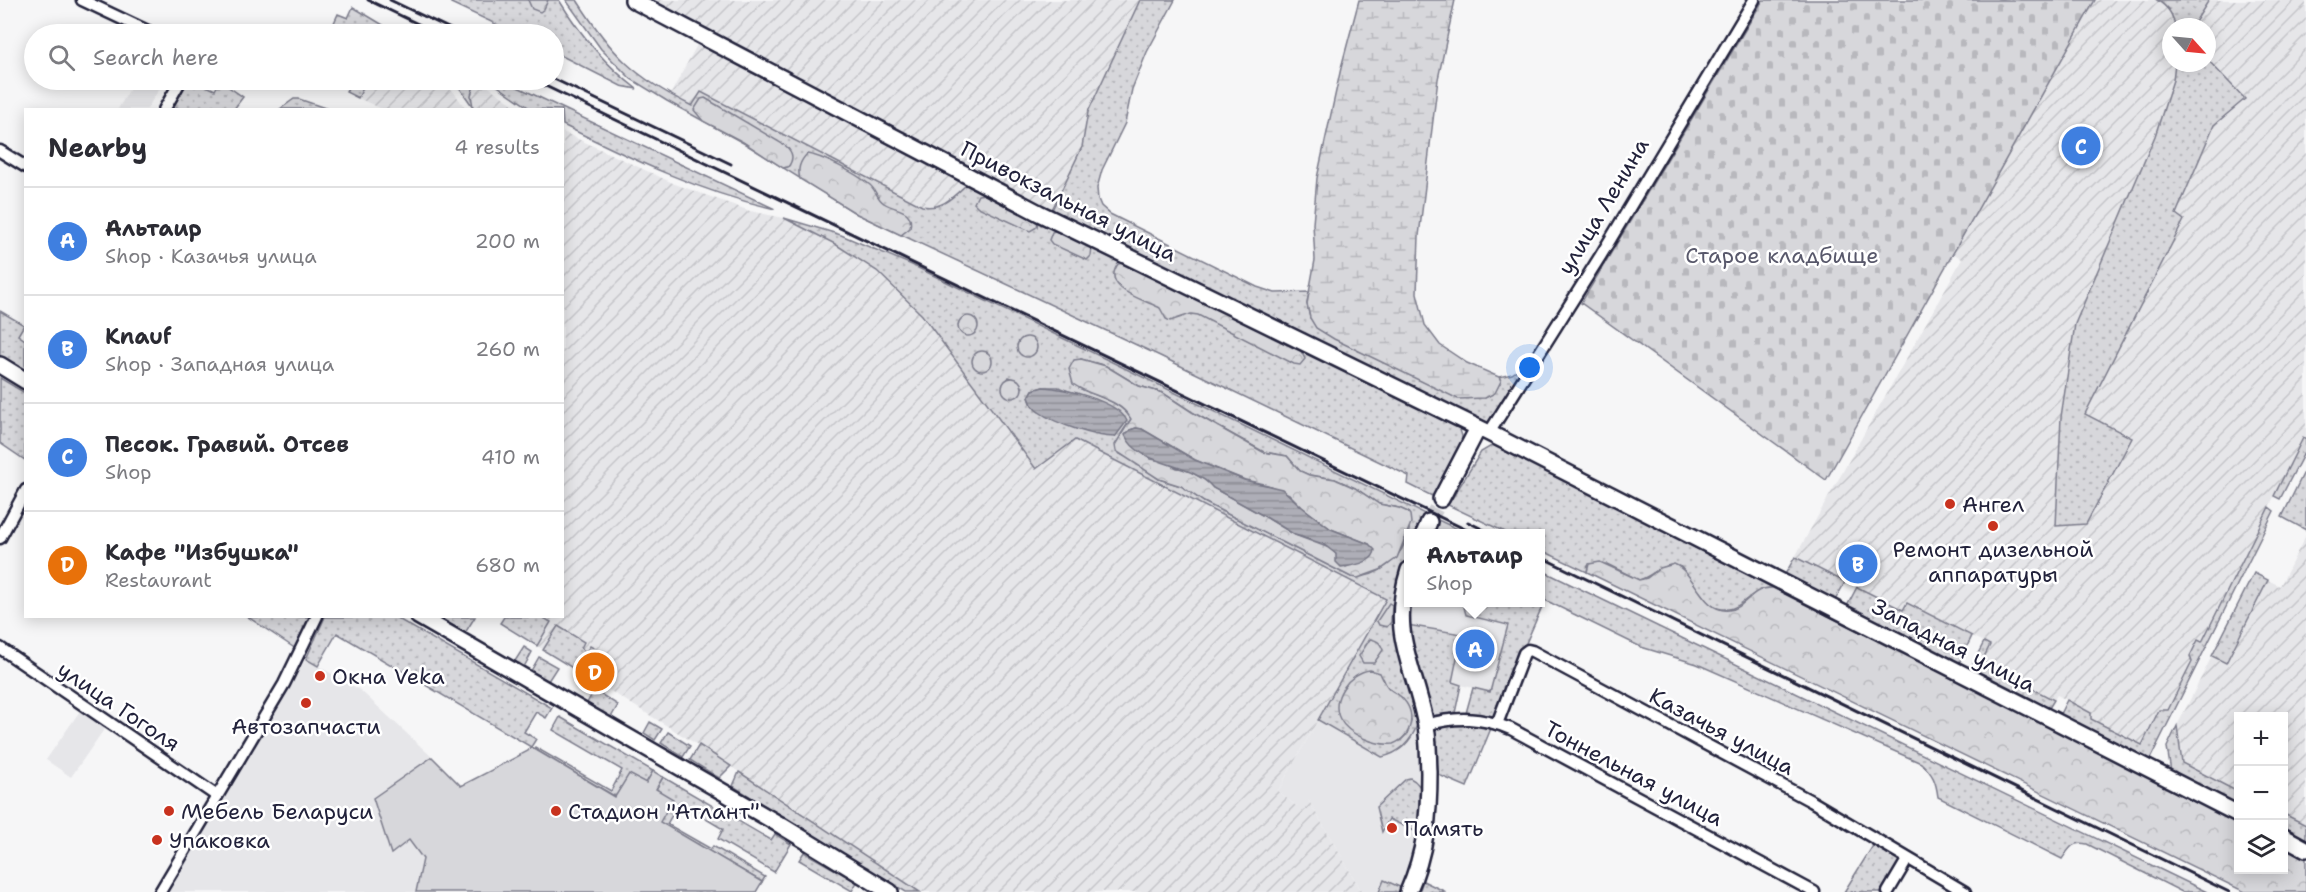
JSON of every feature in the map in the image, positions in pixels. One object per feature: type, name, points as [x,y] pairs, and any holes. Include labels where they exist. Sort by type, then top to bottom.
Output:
[{"type":"main road","name":"Привокзальная улица","points":[[633,0],[1039,213],[1484,431]]},
{"type":"main road","points":[[0,365],[24,380]]},
{"type":"main road","name":"улица Ленина","points":[[1441,499],[1484,431]]},
{"type":"main road","name":"Западная улица","points":[[1484,431],[2234,812]]},
{"type":"main road","points":[[1404,592],[1401,637],[1426,725],[1429,792],[1427,831],[1420,863],[1408,892]]},
{"type":"main road","points":[[421,618],[802,838],[890,892]]},
{"type":"main road","points":[[2288,840],[2306,849]]},
{"type":"street","points":[[82,0],[133,24]]},
{"type":"street","name":"улица Ленина","points":[[1484,431],[1601,255],[1754,0]]},
{"type":"street","points":[[165,108],[175,90]]},
{"type":"street","points":[[0,152],[24,166]]},
{"type":"street","points":[[0,538],[24,494]]},
{"type":"street","points":[[160,892],[292,669],[316,618]]},
{"type":"street","name":"улица Гоголя","points":[[0,648],[217,796]]},
{"type":"street","name":"Казачья улица","points":[[1497,724],[1524,653],[1528,650],[1532,651],[1811,801],[1965,892]]},
{"type":"street","name":"Тоннельная улица","points":[[1426,725],[1454,718],[1476,719],[1497,724],[1528,738],[1814,892]]},
{"type":"street","points":[[1888,892],[1908,860]]},
{"type":"shaded area","points":[[651,0],[1140,0],[1088,112],[1082,147],[1051,212]]},
{"type":"shaded area","points":[[2095,0],[2157,0],[2166,5],[2174,18],[2162,18],[2162,72],[2174,72],[2173,80],[2155,136],[2075,324],[2061,417],[2057,525],[2086,524],[2084,415],[2184,220],[2176,214],[2214,125],[2245,99],[2216,68],[2216,18],[2198,18],[2209,0],[2306,0],[2306,440],[2303,439],[2201,642],[2199,640],[2192,662],[2168,710],[2159,710],[2141,745],[2091,719],[2091,713],[2067,700],[2057,695],[2054,700],[1986,664],[1983,659],[1990,645],[1907,603],[1903,611],[1795,557],[1962,259],[1953,253]]},
{"type":"shaded area","points":[[698,43],[967,184],[940,205],[932,208],[922,206],[701,92],[693,107],[670,95]]},
{"type":"shaded area","points":[[129,90],[159,90],[148,108],[119,108]]},
{"type":"shaded area","points":[[362,90],[452,90],[465,108],[380,108],[358,98]]},
{"type":"shaded area","points":[[473,90],[493,90],[519,108],[472,108]]},
{"type":"shaded area","points":[[564,132],[675,184],[750,211],[784,218],[869,264],[922,315],[1036,469],[1075,440],[1386,599],[1278,791],[1296,806],[1301,801],[1309,801],[1362,892],[920,892],[706,750],[500,623],[503,618],[564,618]]},
{"type":"shaded area","points":[[1043,387],[1090,397],[1113,407],[1127,421],[1115,437],[1097,435],[1065,425],[1046,417],[1032,406],[1029,397],[1033,390]]},
{"type":"shaded area","points":[[1136,428],[1142,429],[1195,460],[1244,480],[1282,489],[1331,529],[1369,544],[1375,550],[1374,554],[1362,563],[1341,567],[1336,562],[1336,554],[1323,544],[1295,535],[1213,488],[1192,473],[1142,453],[1125,435]]},
{"type":"shaded area","points":[[2306,535],[2306,825],[2288,816],[2288,712],[2234,712],[2234,790],[2181,763],[2177,726],[2212,656],[2227,663],[2268,580],[2280,586]]},
{"type":"shaded area","points":[[1409,607],[1464,607],[1466,615],[1508,625],[1490,692],[1452,683],[1407,625]]},
{"type":"shaded area","points":[[306,659],[360,690],[432,757],[373,799],[391,854],[409,840],[423,859],[416,892],[167,892]]},
{"type":"shaded area","points":[[82,708],[107,725],[71,777],[46,760]]},
{"type":"shaded area","points":[[1318,720],[1382,757],[1399,750],[1409,741],[1417,725],[1422,776],[1421,834],[1404,892],[1362,892],[1309,801],[1296,806],[1278,791]]},
{"type":"green space","points":[[454,0],[559,0],[594,48],[614,70],[637,89],[621,86],[564,57],[564,24],[496,24],[451,3]]},
{"type":"green space","points":[[528,0],[548,0],[540,12],[532,9]]},
{"type":"green space","points":[[566,0],[577,0],[613,50],[639,74],[692,106],[701,92],[922,206],[941,204],[952,198],[967,184],[1459,427],[1462,436],[1461,445],[1436,498],[1408,484],[1409,476],[857,214],[747,145],[631,79],[601,49]]},
{"type":"green space","points":[[1140,0],[1175,0],[1147,52],[1132,89],[1125,123],[1102,170],[1097,188],[1101,206],[1110,214],[1257,287],[1275,293],[1309,292],[1307,304],[1310,318],[1485,398],[1494,393],[1501,381],[1499,377],[1512,374],[1528,363],[1489,423],[1484,424],[1051,212],[1082,147],[1088,112]]},
{"type":"green space","points":[[1359,0],[1455,0],[1438,79],[1419,236],[1417,293],[1425,325],[1440,345],[1467,363],[1499,377],[1501,381],[1495,393],[1485,398],[1458,399],[1334,339],[1316,328],[1310,318],[1307,304],[1315,260],[1313,224],[1317,178],[1341,68]]},
{"type":"green space","name":"Старое кладбище","points":[[1763,0],[2095,0],[1826,480],[1581,303]]},
{"type":"green space","points":[[2157,0],[2209,0],[2198,18],[2173,18],[2164,5]]},
{"type":"green space","points":[[353,7],[381,24],[334,24],[338,14],[348,18]]},
{"type":"green space","points":[[2216,68],[2245,99],[2214,125],[2176,214],[2184,220],[2085,414],[2132,438],[2086,524],[2056,526],[2061,417],[2075,324],[2155,136],[2174,72],[2216,72]]},
{"type":"green space","points":[[180,90],[233,90],[243,97],[235,108],[178,108],[172,105]]},
{"type":"green space","points":[[347,90],[362,90],[358,98],[346,92]]},
{"type":"green space","points":[[461,90],[473,90],[473,107]]},
{"type":"green space","points":[[503,90],[524,90],[562,108],[530,108]]},
{"type":"green space","points":[[705,98],[786,146],[792,156],[788,167],[783,168],[743,142],[703,121],[694,110],[701,99]]},
{"type":"green space","points":[[294,99],[299,99],[325,108],[281,108]]},
{"type":"green space","points":[[564,109],[775,209],[693,184],[640,162],[564,125]]},
{"type":"green space","points":[[807,154],[831,162],[864,181],[872,187],[882,201],[907,213],[911,222],[910,228],[901,235],[857,214],[800,179],[800,165]]},
{"type":"green space","points":[[986,194],[1038,221],[1037,227],[1030,231],[978,207],[974,203],[978,195]]},
{"type":"green space","points":[[784,218],[841,235],[912,265],[1427,515],[1421,529],[1409,529],[1408,512],[1379,504],[1355,488],[1335,479],[1309,475],[1300,471],[1287,456],[1264,452],[1163,393],[1139,386],[1106,366],[1081,359],[1079,388],[1115,404],[1131,419],[1121,434],[1120,454],[1133,460],[1159,479],[1181,486],[1204,502],[1351,577],[1361,577],[1380,570],[1395,558],[1404,544],[1404,569],[1400,580],[1398,646],[1417,725],[1408,742],[1394,753],[1382,757],[1318,720],[1386,599],[1075,440],[1036,469],[922,315],[877,271],[835,244]],"holes":[[[1009,377],[1018,380],[1022,387],[1003,387]],[[1058,387],[1101,403],[1032,405],[1029,397],[1033,390]],[[1383,678],[1387,687],[1401,697],[1411,720],[1407,734],[1400,741]]]},
{"type":"green space","points":[[1057,230],[1092,247],[1091,256],[1087,260],[1052,244],[1049,240],[1052,232]]},
{"type":"green space","points":[[1124,263],[1300,349],[1305,359],[1300,365],[1294,364],[1198,315],[1191,314],[1170,321],[1166,319],[1160,308],[1119,287],[1114,273],[1118,264]]},
{"type":"green space","points":[[0,311],[24,325],[18,335],[24,339],[24,370],[0,356]]},
{"type":"green space","points":[[968,316],[975,319],[978,326],[975,333],[968,336],[961,333],[958,326],[961,319]]},
{"type":"green space","points":[[1027,337],[1034,340],[1037,347],[1034,354],[1027,357],[1020,354],[1017,347],[1020,340]]},
{"type":"green space","points":[[982,351],[989,354],[992,361],[989,368],[982,371],[975,368],[972,361],[975,354]]},
{"type":"green space","points":[[1081,359],[1106,366],[1139,386],[1163,393],[1263,452],[1287,456],[1300,471],[1309,475],[1335,479],[1355,488],[1379,504],[1408,512],[1411,523],[1409,529],[1404,529],[1404,540],[1397,558],[1380,570],[1358,578],[1351,577],[1204,502],[1181,486],[1159,479],[1116,451],[1115,445],[1131,419],[1126,412],[1112,402],[1073,384],[1069,369],[1074,360]],"holes":[[[1142,429],[1195,460],[1245,480],[1268,485],[1289,494],[1331,529],[1369,544],[1356,563],[1346,567],[1332,549],[1295,535],[1213,488],[1207,481],[1186,469],[1151,459],[1141,450],[1130,430]]]},
{"type":"green space","points":[[0,378],[24,392],[24,459],[0,443]]},
{"type":"green space","points":[[1012,378],[1019,381],[1022,388],[1019,395],[1012,398],[1005,395],[1002,388],[1005,381]]},
{"type":"green space","points":[[2303,438],[2306,440],[2306,449],[2280,499],[2274,496]]},
{"type":"green space","points":[[1493,445],[1501,447],[1773,588],[1756,592],[1737,606],[1721,609],[1710,605],[1681,567],[1675,565],[1664,567],[1639,580],[1607,564],[1588,566],[1587,572],[1545,552],[1545,529],[1499,529],[1448,505],[1481,452]]},
{"type":"green space","points":[[2306,468],[2306,530],[2282,517]]},
{"type":"green space","points":[[2269,507],[2274,511],[2148,763],[2058,718],[2067,700],[2091,713],[2091,719],[2142,745],[2159,710],[2168,710],[2192,662],[2190,656],[2198,640],[2202,642]]},
{"type":"green space","points":[[1438,520],[1457,529],[1435,529]]},
{"type":"green space","points":[[1795,557],[1845,582],[1833,604],[1783,578]]},
{"type":"green space","points":[[1600,562],[1639,580],[1647,578],[1660,568],[1674,564],[1688,575],[1712,605],[1720,609],[1735,608],[1759,591],[1773,588],[2234,820],[2234,874],[2288,874],[2288,846],[2306,855],[2306,892],[2245,892],[1587,572],[1589,564]]},
{"type":"green space","points":[[1545,572],[2207,892],[2182,892],[2087,844],[2075,845],[2062,859],[1938,797],[1933,778],[1921,763],[1697,664],[1641,647],[1545,600]]},
{"type":"green space","points":[[2254,573],[2268,580],[2226,663],[2212,656]]},
{"type":"green space","points":[[1857,587],[1903,610],[1907,603],[1972,636],[1957,667],[1845,610]]},
{"type":"green space","points":[[1389,603],[1392,605],[1391,622],[1387,627],[1379,625],[1377,621]]},
{"type":"green space","points":[[1464,607],[1542,607],[1526,643],[1521,649],[1494,719],[1466,713],[1473,688],[1490,692],[1508,625],[1466,615]]},
{"type":"green space","points":[[250,618],[311,618],[296,649]]},
{"type":"green space","points":[[325,618],[397,618],[552,708],[546,718],[536,712],[524,732],[536,739],[531,747],[337,633],[318,666],[306,659]]},
{"type":"green space","points":[[440,618],[474,618],[465,633]]},
{"type":"green space","points":[[503,618],[544,618],[551,622],[537,646],[500,623]]},
{"type":"green space","points":[[1407,625],[1462,634],[1452,682],[1461,685],[1455,713],[1429,716]]},
{"type":"green space","points":[[558,626],[584,642],[581,648],[586,652],[590,646],[599,651],[584,675],[543,650]]},
{"type":"green space","points":[[1370,639],[1378,642],[1383,650],[1374,663],[1363,663],[1359,656]]},
{"type":"green space","points":[[1984,642],[1990,645],[1983,659],[1986,664],[2054,700],[2046,713],[1968,673]]},
{"type":"green space","points":[[524,647],[532,652],[524,667],[515,661]]},
{"type":"green space","points":[[539,657],[557,667],[548,681],[531,671]]},
{"type":"green space","points":[[1370,670],[1380,673],[1388,688],[1406,703],[1411,716],[1409,730],[1393,744],[1371,741],[1349,730],[1337,711],[1339,695],[1343,688],[1355,676]]},
{"type":"green space","points":[[594,690],[618,705],[610,719],[586,705]]},
{"type":"green space","points":[[560,717],[653,771],[646,784],[616,797],[534,749],[535,747],[611,791],[622,770],[553,730]]},
{"type":"green space","points":[[650,722],[662,729],[655,740],[644,733]]},
{"type":"green space","points":[[1450,722],[1492,726],[1467,787],[1434,773],[1431,728]]},
{"type":"green space","points":[[2177,726],[2182,763],[2234,790],[2234,804],[2171,772],[2167,747]]},
{"type":"green space","points":[[668,732],[690,746],[683,757],[661,743]]},
{"type":"green space","points":[[699,745],[731,766],[719,778],[690,760]]},
{"type":"green space","name":"Стадион \"Атлант\"","points":[[531,747],[615,797],[629,774],[646,783],[653,771],[663,777],[656,789],[673,799],[660,822],[762,882],[756,892],[416,892],[423,859],[409,840],[391,854],[373,798],[432,757],[461,786],[528,751]]},
{"type":"green space","points":[[739,772],[920,892],[906,892],[733,786]]},
{"type":"green space","points":[[663,777],[771,840],[775,834],[791,844],[774,872],[718,839],[723,829],[679,803],[667,824],[711,849],[713,846],[765,877],[762,882],[659,822],[656,789]]},
{"type":"green space","points":[[1410,778],[1416,782],[1423,795],[1421,834],[1389,819],[1382,832],[1376,807],[1406,779]]},
{"type":"green space","points":[[2288,816],[2306,825],[2306,840],[2288,831]]},
{"type":"green space","points":[[1874,844],[1902,861],[1884,892],[1844,892]]},
{"type":"green space","points":[[804,852],[857,882],[852,891],[799,860]]},
{"type":"green space","points":[[1384,880],[1402,888],[1398,892],[1379,892]]},
{"type":"green space","points":[[1423,881],[1446,892],[1419,892]]},
{"type":"tunnel","points":[[1429,522],[1441,499]]},
{"type":"railway","points":[[368,0],[418,24]]},
{"type":"railway","points":[[390,0],[440,24]]},
{"type":"railway","points":[[564,84],[731,164]]},
{"type":"railway","points":[[554,90],[1465,529]]},
{"type":"railway","points":[[1468,522],[1482,529]]},
{"type":"railway","points":[[1545,559],[2229,892]]},
{"type":"place","name":"Песок. Гравий. Отсев","points":[[2081,146]]},
{"type":"place","name":"Ангел","points":[[1950,504]]},
{"type":"place","name":"Ремонт дизельной аппаратуры","points":[[1993,526]]},
{"type":"place","name":"Knauf","points":[[1858,564]]},
{"type":"place","name":"Альтаир","points":[[1475,649]]},
{"type":"place","name":"Кафе \"Избушка\"","points":[[595,672]]},
{"type":"place","name":"Окна Veka","points":[[320,676]]},
{"type":"place","name":"Автозапчасти","points":[[306,703]]},
{"type":"place","name":"Мебель Беларуси","points":[[169,811]]},
{"type":"place","name":"Стадион \"Атлант\"","points":[[556,811]]},
{"type":"place","name":"Память","points":[[1392,828]]},
{"type":"place","name":"Упаковка","points":[[157,840]]}]
